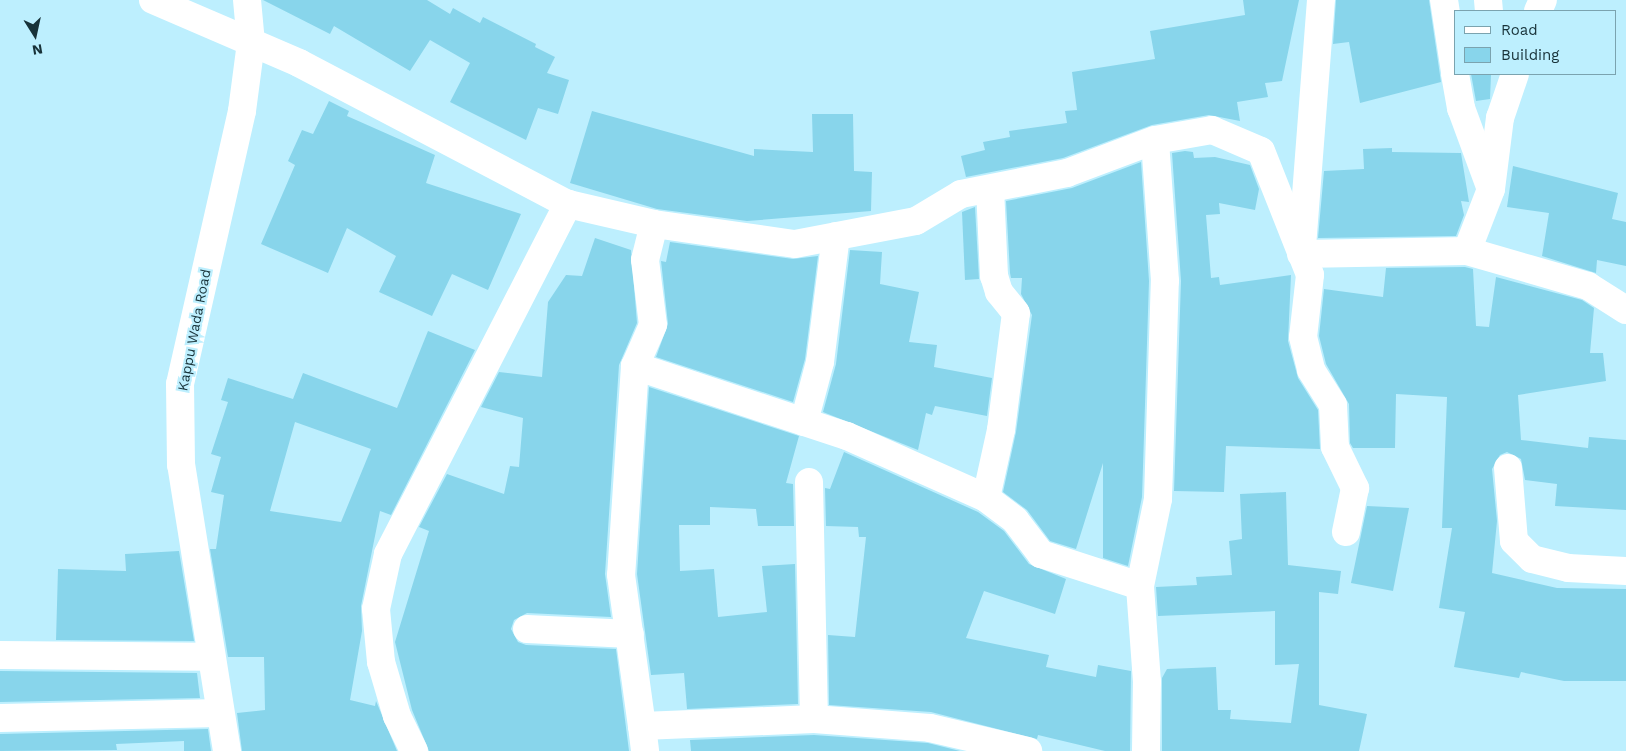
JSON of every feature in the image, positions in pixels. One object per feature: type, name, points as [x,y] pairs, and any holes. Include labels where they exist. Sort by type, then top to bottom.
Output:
[{"type":"street","points":[[154,0],[299,63],[568,204],[654,224],[795,244],[916,221],[961,194],[1067,173],[1154,140],[1212,130],[1261,151],[1310,275],[1303,337],[1311,370],[1333,405],[1335,447],[1355,488],[1346,532]]},
{"type":"street","name":"Kappu Wada Road","points":[[227,751],[209,657],[181,465],[180,384],[242,112],[252,43],[247,0]]},
{"type":"street","points":[[1301,254],[1321,0]]},
{"type":"street","points":[[1444,0],[1454,66]]},
{"type":"street","points":[[1455,75],[1461,108],[1491,189]]},
{"type":"street","points":[[1496,75],[1500,118]]},
{"type":"street","points":[[1467,251],[1491,189],[1500,118],[1515,75]]},
{"type":"street","points":[[1146,751],[1147,682],[1140,586],[1158,499],[1164,281],[1154,140]]},
{"type":"street","points":[[986,498],[1002,430],[1016,313],[999,292],[994,276],[990,189]]},
{"type":"street","points":[[414,751],[397,716],[381,662],[376,609],[388,554],[568,204]]},
{"type":"street","points":[[654,224],[645,260],[653,325],[635,366],[621,567],[644,738],[814,719],[930,740],[1028,751]]},
{"type":"street","points":[[804,422],[820,362],[836,236]]},
{"type":"street","points":[[1301,254],[1467,251],[1588,286],[1626,310]]},
{"type":"street","points":[[635,366],[804,422],[986,498],[1016,520],[1041,554],[1140,586]]},
{"type":"street","points":[[1508,468],[1514,541],[1532,559],[1568,568],[1626,571]]},
{"type":"street","points":[[809,482],[814,719]]},
{"type":"street","points":[[527,629],[630,634]]},
{"type":"street","points":[[0,655],[209,657]]},
{"type":"street","points":[[0,718],[220,713]]},
{"type":"building","points":[[263,0],[427,0],[450,14],[453,8],[480,23],[483,17],[536,44],[535,47],[555,57],[547,73],[569,80],[558,114],[538,108],[526,140],[450,102],[470,63],[430,40],[410,71],[334,26],[330,34]]},
{"type":"building","points":[[1243,0],[1299,0],[1282,81],[1265,83],[1268,97],[1237,102],[1240,121],[1209,115],[1152,125],[1063,158],[966,177],[961,156],[985,150],[983,142],[1010,137],[1009,131],[1067,123],[1065,111],[1077,110],[1072,72],[1155,59],[1150,31],[1245,15]]},
{"type":"building","points":[[1336,0],[1429,0],[1441,82],[1360,103],[1349,42],[1333,44]]},
{"type":"building","points":[[1471,75],[1491,75],[1490,99],[1476,101]]},
{"type":"building","points":[[329,101],[349,111],[347,116],[435,155],[426,183],[521,214],[488,290],[452,274],[432,316],[379,292],[396,256],[347,228],[328,273],[261,244],[295,165],[288,161],[302,130],[313,134]]},
{"type":"building","points":[[592,111],[754,156],[754,149],[813,152],[812,114],[853,114],[854,171],[872,172],[871,211],[747,221],[657,209],[570,183]]},
{"type":"building","points":[[1392,148],[1392,152],[1461,153],[1469,202],[1461,201],[1464,215],[1456,236],[1318,238],[1324,171],[1364,169],[1363,149]]},
{"type":"building","points":[[1193,152],[1194,158],[1215,157],[1250,165],[1259,189],[1255,210],[1219,203],[1220,214],[1206,215],[1211,278],[1219,277],[1220,285],[1291,275],[1288,341],[1298,378],[1318,410],[1320,449],[1226,446],[1224,492],[1174,491],[1181,281],[1172,153]]},
{"type":"building","points":[[1141,162],[1149,281],[1142,497],[1128,566],[1103,558],[1103,463],[1076,549],[1050,541],[1027,510],[1003,492],[1016,432],[1032,315],[1021,294],[1022,278],[1011,278],[1006,201],[1072,188]]},
{"type":"building","points":[[1513,166],[1618,193],[1612,219],[1626,222],[1626,266],[1597,260],[1596,273],[1542,256],[1549,213],[1507,207]]},
{"type":"building","points":[[975,207],[979,279],[965,280],[962,212]]},
{"type":"building","points":[[595,238],[631,250],[637,323],[619,365],[605,574],[611,617],[527,613],[514,620],[511,629],[518,642],[526,645],[616,649],[629,751],[429,751],[412,710],[395,642],[429,531],[419,527],[447,474],[504,494],[510,466],[519,467],[523,418],[481,407],[499,372],[542,377],[548,302],[566,275],[582,276]]},
{"type":"building","points":[[670,242],[793,259],[818,256],[805,359],[793,402],[656,357],[668,324],[661,261],[666,262]]},
{"type":"building","points":[[850,250],[882,252],[880,284],[919,292],[909,342],[937,345],[934,367],[992,378],[987,416],[935,406],[932,415],[926,413],[918,450],[823,412],[836,364]]},
{"type":"building","points":[[1465,267],[1473,269],[1476,326],[1489,327],[1496,277],[1582,300],[1594,308],[1590,353],[1603,353],[1606,381],[1518,395],[1521,440],[1588,448],[1589,437],[1626,440],[1626,510],[1555,506],[1557,484],[1525,480],[1521,459],[1507,452],[1500,455],[1492,469],[1497,521],[1492,573],[1557,588],[1626,589],[1626,681],[1564,681],[1521,672],[1519,678],[1454,667],[1465,612],[1439,608],[1452,528],[1442,528],[1447,397],[1396,394],[1395,448],[1353,448],[1350,443],[1349,404],[1326,364],[1319,336],[1324,289],[1383,297],[1386,268]]},
{"type":"building","points":[[428,331],[475,350],[391,515],[380,511],[361,606],[362,631],[350,700],[375,706],[376,701],[397,751],[242,751],[237,713],[265,710],[264,657],[228,657],[210,549],[216,549],[224,495],[211,492],[221,457],[211,454],[228,402],[221,400],[228,378],[293,399],[303,373],[397,408]],"holes":[[[295,422],[371,449],[341,522],[270,511]]]},
{"type":"building","points":[[649,387],[799,436],[786,483],[793,484],[794,526],[758,526],[756,509],[710,507],[710,525],[679,525],[680,571],[714,569],[718,617],[767,612],[762,566],[795,564],[798,704],[687,709],[684,673],[651,675],[637,574]]},
{"type":"building","points":[[844,452],[978,512],[1004,531],[1029,564],[1066,579],[1055,614],[984,591],[966,638],[1049,655],[1046,667],[1096,677],[1098,665],[1131,671],[1130,751],[1105,751],[1038,735],[1037,739],[931,712],[829,705],[828,635],[855,637],[866,537],[859,537],[858,527],[826,526],[825,488],[830,489]]},
{"type":"building","points":[[1286,492],[1288,565],[1341,571],[1338,594],[1319,592],[1319,705],[1367,714],[1359,751],[1162,751],[1162,678],[1167,669],[1216,667],[1218,710],[1231,710],[1230,719],[1291,723],[1299,664],[1275,665],[1275,611],[1158,616],[1156,587],[1197,585],[1196,577],[1232,575],[1229,541],[1242,539],[1240,494]]},
{"type":"building","points":[[1367,506],[1409,508],[1393,591],[1351,583]]},
{"type":"building","points":[[179,551],[194,641],[56,640],[58,569],[126,571],[125,554]]},
{"type":"building","points":[[0,671],[197,673],[200,698],[0,702]]},
{"type":"building","points":[[208,729],[211,751],[184,751],[184,741],[116,744],[117,750],[0,751],[0,734]]},
{"type":"building","points":[[814,735],[928,743],[960,751],[691,751],[690,740]]}]
